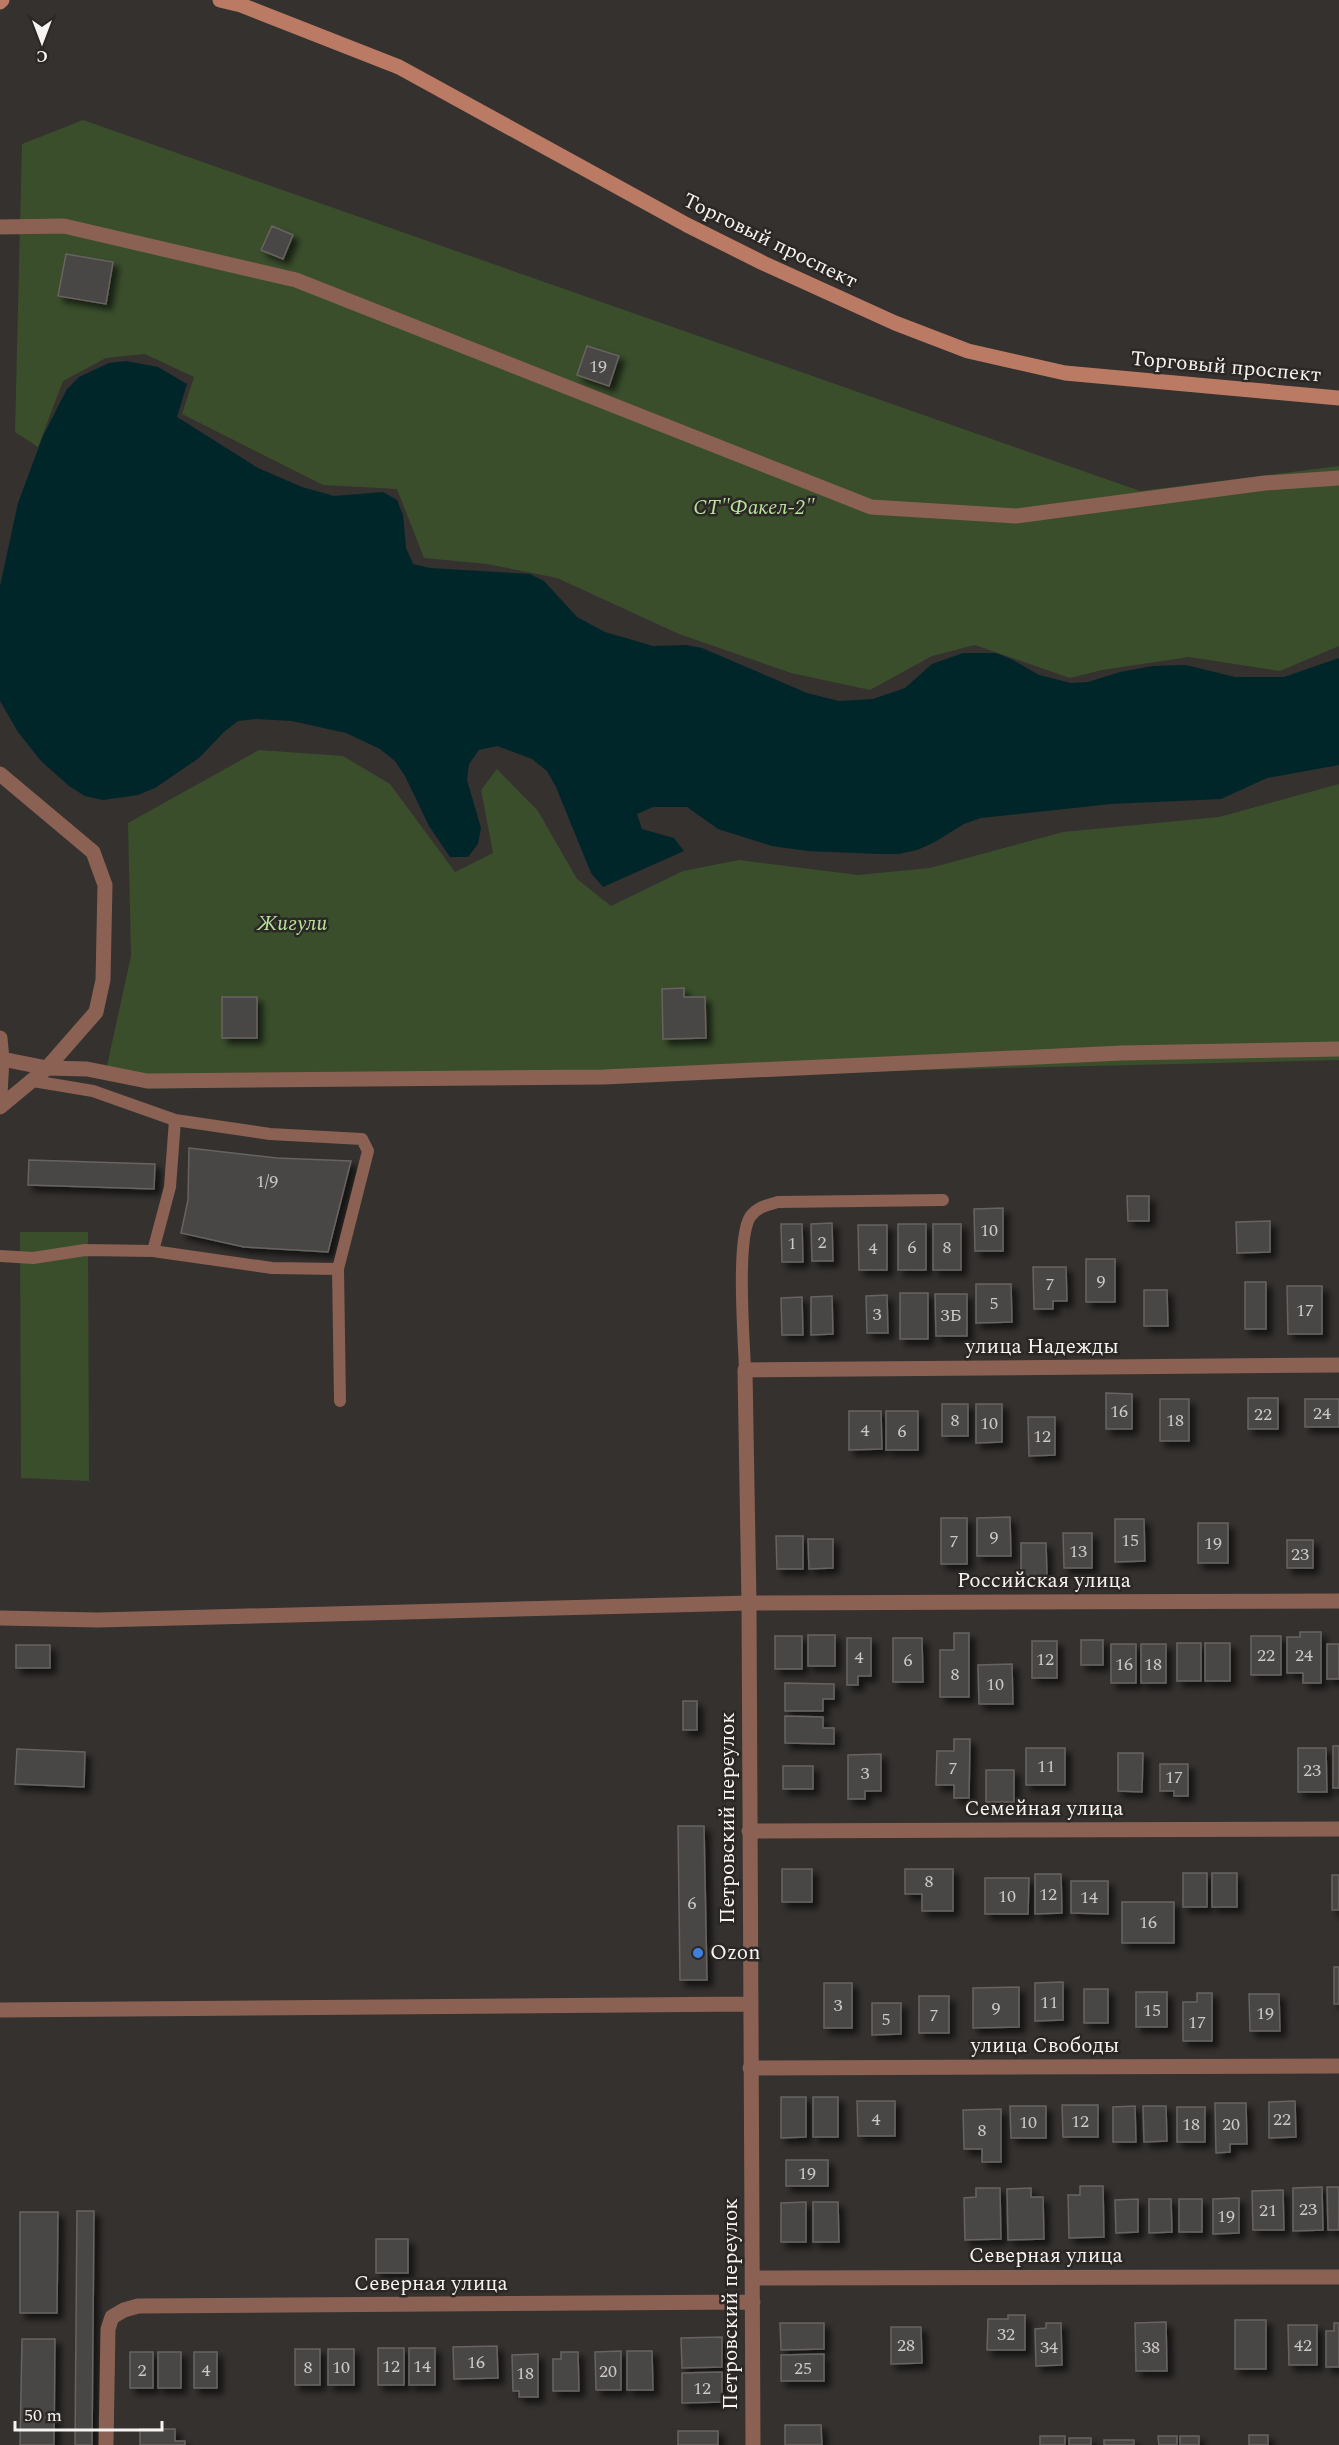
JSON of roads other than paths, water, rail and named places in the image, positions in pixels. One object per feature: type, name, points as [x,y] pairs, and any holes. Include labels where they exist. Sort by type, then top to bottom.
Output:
[{"type":"street","name":"Торговый проспект","points":[[220,0],[241,5],[399,67],[687,225],[763,263],[895,323],[968,351],[1065,373],[1339,398]]},
{"type":"street","points":[[0,227],[64,226],[296,280],[871,507],[1016,516],[1265,483],[1339,478]]},
{"type":"street","points":[[0,774],[93,852],[105,885],[103,980],[96,1012],[47,1068],[0,1107]]},
{"type":"street","points":[[0,1038],[2,1059],[0,1094]]},
{"type":"street","points":[[2,1059],[47,1068],[87,1069],[147,1081],[604,1077],[1122,1053],[1339,1049]]},
{"type":"street","name":"улица Надежды","points":[[745,1370],[1339,1365]]},
{"type":"street","name":"Петровский переулок","points":[[745,1370],[749,1603],[753,2445]]},
{"type":"street","name":"Российская улица","points":[[0,1617],[98,1620],[749,1603],[1339,1601]]},
{"type":"street","name":"Семейная улица","points":[[750,1831],[1339,1829]]},
{"type":"street","points":[[0,2010],[750,2004]]},
{"type":"street","name":"улица Свободы","points":[[750,2068],[1339,2066]]},
{"type":"street","name":"Северная улица","points":[[753,2278],[1339,2277]]},
{"type":"street","name":"Северная улица","points":[[106,2445],[108,2329],[112,2317],[138,2306],[753,2302]]},
{"type":"lane","points":[[33,1081],[93,1091],[175,1120],[270,1134],[362,1139],[368,1151],[338,1269],[340,1401]]},
{"type":"lane","points":[[153,1251],[170,1187],[175,1120]]},
{"type":"lane","points":[[745,1370],[743,1250],[745,1228],[751,1215],[762,1206],[778,1202],[943,1200]]},
{"type":"lane","points":[[0,1256],[33,1258],[85,1250],[153,1251],[272,1268],[338,1269]]},
{"type":"water","points":[[126,361],[158,367],[187,384],[177,417],[258,468],[302,487],[334,496],[383,492],[397,500],[403,515],[406,548],[413,564],[430,568],[530,574],[544,581],[577,617],[605,632],[653,646],[686,645],[702,648],[807,693],[839,701],[873,699],[905,688],[932,664],[963,653],[996,653],[1039,675],[1071,683],[1088,682],[1120,672],[1153,666],[1186,665],[1235,677],[1284,677],[1339,658],[1339,765],[1267,778],[1221,799],[1111,804],[981,818],[964,824],[933,843],[899,854],[808,851],[772,846],[718,829],[687,807],[653,807],[637,814],[642,829],[674,838],[684,851],[603,887],[591,873],[556,787],[547,771],[532,759],[497,746],[479,750],[469,764],[467,780],[481,828],[478,844],[468,857],[450,857],[429,826],[405,776],[395,761],[380,749],[346,733],[292,721],[256,719],[238,721],[199,758],[155,788],[138,795],[103,800],[85,796],[69,786],[41,761],[18,732],[0,701],[0,586],[18,503],[43,436],[67,389],[79,377],[109,363]]},
{"type":"place","name":"Ozon","points":[[698,1953]]},
{"type":"park label","name":"СТ\"Факел-2\"","points":[[754,508]]},
{"type":"park label","name":"Жигули","points":[[292,924]]}]
